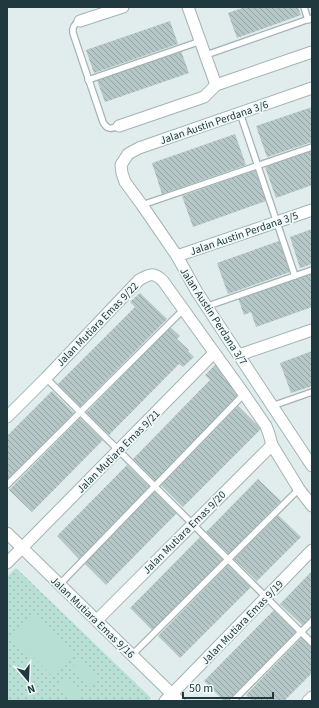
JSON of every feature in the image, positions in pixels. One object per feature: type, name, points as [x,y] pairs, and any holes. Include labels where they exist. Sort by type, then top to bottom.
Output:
[{"type":"street","points":[[80,22],[123,7]]},
{"type":"street","points":[[188,7],[216,85]]},
{"type":"street","points":[[119,126],[204,97],[216,85],[312,52]]},
{"type":"street","name":"Jalan Austin Perdana 3/6","points":[[121,165],[128,154],[139,148],[312,88]]},
{"type":"street","name":"Jalan Austin Perdana 3/7","points":[[121,165],[125,182],[177,256],[197,292],[208,306],[272,406],[309,454],[312,466]]},
{"type":"street","name":"Jalan Austin Perdana 3/5","points":[[177,256],[312,210]]},
{"type":"street","name":"Jalan Mutiara Emas 9/22","points":[[7,417],[139,280],[152,274],[162,281],[244,394],[266,426],[272,446],[299,489],[312,506]]},
{"type":"street","points":[[239,355],[312,330]]},
{"type":"street","name":"Jalan Mutiara Emas 9/21","points":[[7,563],[214,354]]},
{"type":"street","name":"Jalan Mutiara Emas 9/20","points":[[97,620],[272,446]]},
{"type":"street","name":"Jalan Mutiara Emas 9/16","points":[[7,533],[132,654],[172,699]]},
{"type":"street","name":"Jalan Mutiara Emas 9/19","points":[[172,699],[266,597],[312,550]]},
{"type":"street","points":[[308,701],[312,698]]},
{"type":"lane","points":[[206,55],[310,19],[304,7]]},
{"type":"lane","points":[[80,22],[73,26],[73,33],[104,125],[111,129],[119,126]]},
{"type":"lane","points":[[88,80],[200,41]]},
{"type":"lane","points":[[240,113],[295,276]]},
{"type":"lane","points":[[142,205],[312,147]]},
{"type":"lane","points":[[208,306],[312,270]]},
{"type":"lane","points":[[7,485],[183,310]]},
{"type":"lane","points":[[46,378],[312,643]]},
{"type":"lane","points":[[272,406],[312,392]]},
{"type":"lane","points":[[60,584],[244,394]]},
{"type":"lane","points":[[132,654],[299,489]]},
{"type":"lane","points":[[233,701],[312,621]]},
{"type":"green space","points":[[16,568],[151,698],[148,701],[7,701],[7,577]]},
{"type":"green space","points":[[33,615],[73,654],[51,675],[11,637]]},
{"type":"green space","points":[[80,659],[98,677],[90,685],[72,668]]},
{"type":"green space","points":[[66,675],[84,693],[76,701],[57,684]]},
{"type":"building","points":[[245,7],[298,7],[301,15],[237,38],[228,13]]},
{"type":"building","points":[[170,21],[178,44],[94,73],[86,50]]},
{"type":"building","points":[[181,51],[189,73],[105,102],[97,80]]},
{"type":"building","points":[[312,107],[312,142],[267,157],[256,126]]},
{"type":"building","points":[[235,134],[246,165],[162,194],[152,163]]},
{"type":"building","points":[[312,150],[312,185],[276,198],[265,167]]},
{"type":"building","points":[[255,170],[266,201],[193,227],[182,196]]},
{"type":"building","points":[[312,229],[312,264],[300,268],[290,237]]},
{"type":"building","points":[[279,241],[290,272],[228,294],[217,263]]},
{"type":"building","points":[[312,272],[312,307],[256,327],[251,312],[244,315],[238,298]]},
{"type":"building","points":[[140,293],[167,319],[80,407],[57,385],[135,307],[130,302]]},
{"type":"building","points":[[170,327],[180,336],[177,339],[194,357],[183,367],[179,364],[109,435],[86,413]]},
{"type":"building","points":[[312,351],[312,386],[291,393],[280,363]]},
{"type":"building","points":[[216,364],[226,374],[223,377],[241,394],[155,481],[133,459],[210,380],[205,375]]},
{"type":"building","points":[[52,391],[74,413],[7,482],[7,436]]},
{"type":"building","points":[[238,406],[261,429],[183,507],[161,485]]},
{"type":"building","points":[[80,418],[103,440],[32,512],[9,490]]},
{"type":"building","points":[[127,465],[150,487],[79,559],[57,536]]},
{"type":"building","points":[[258,479],[281,501],[229,554],[206,532]]},
{"type":"building","points":[[154,491],[177,513],[106,585],[84,563]]},
{"type":"building","points":[[278,515],[301,537],[257,581],[234,559]]},
{"type":"building","points":[[200,537],[223,559],[153,631],[130,608]]},
{"type":"building","points":[[228,565],[251,587],[180,658],[158,636]]},
{"type":"building","points":[[312,571],[312,616],[303,626],[280,604]]},
{"type":"building","points":[[274,610],[297,632],[229,701],[224,701],[204,681]]},
{"type":"building","points":[[302,637],[312,647],[312,673],[284,701],[252,701],[246,695]]}]
